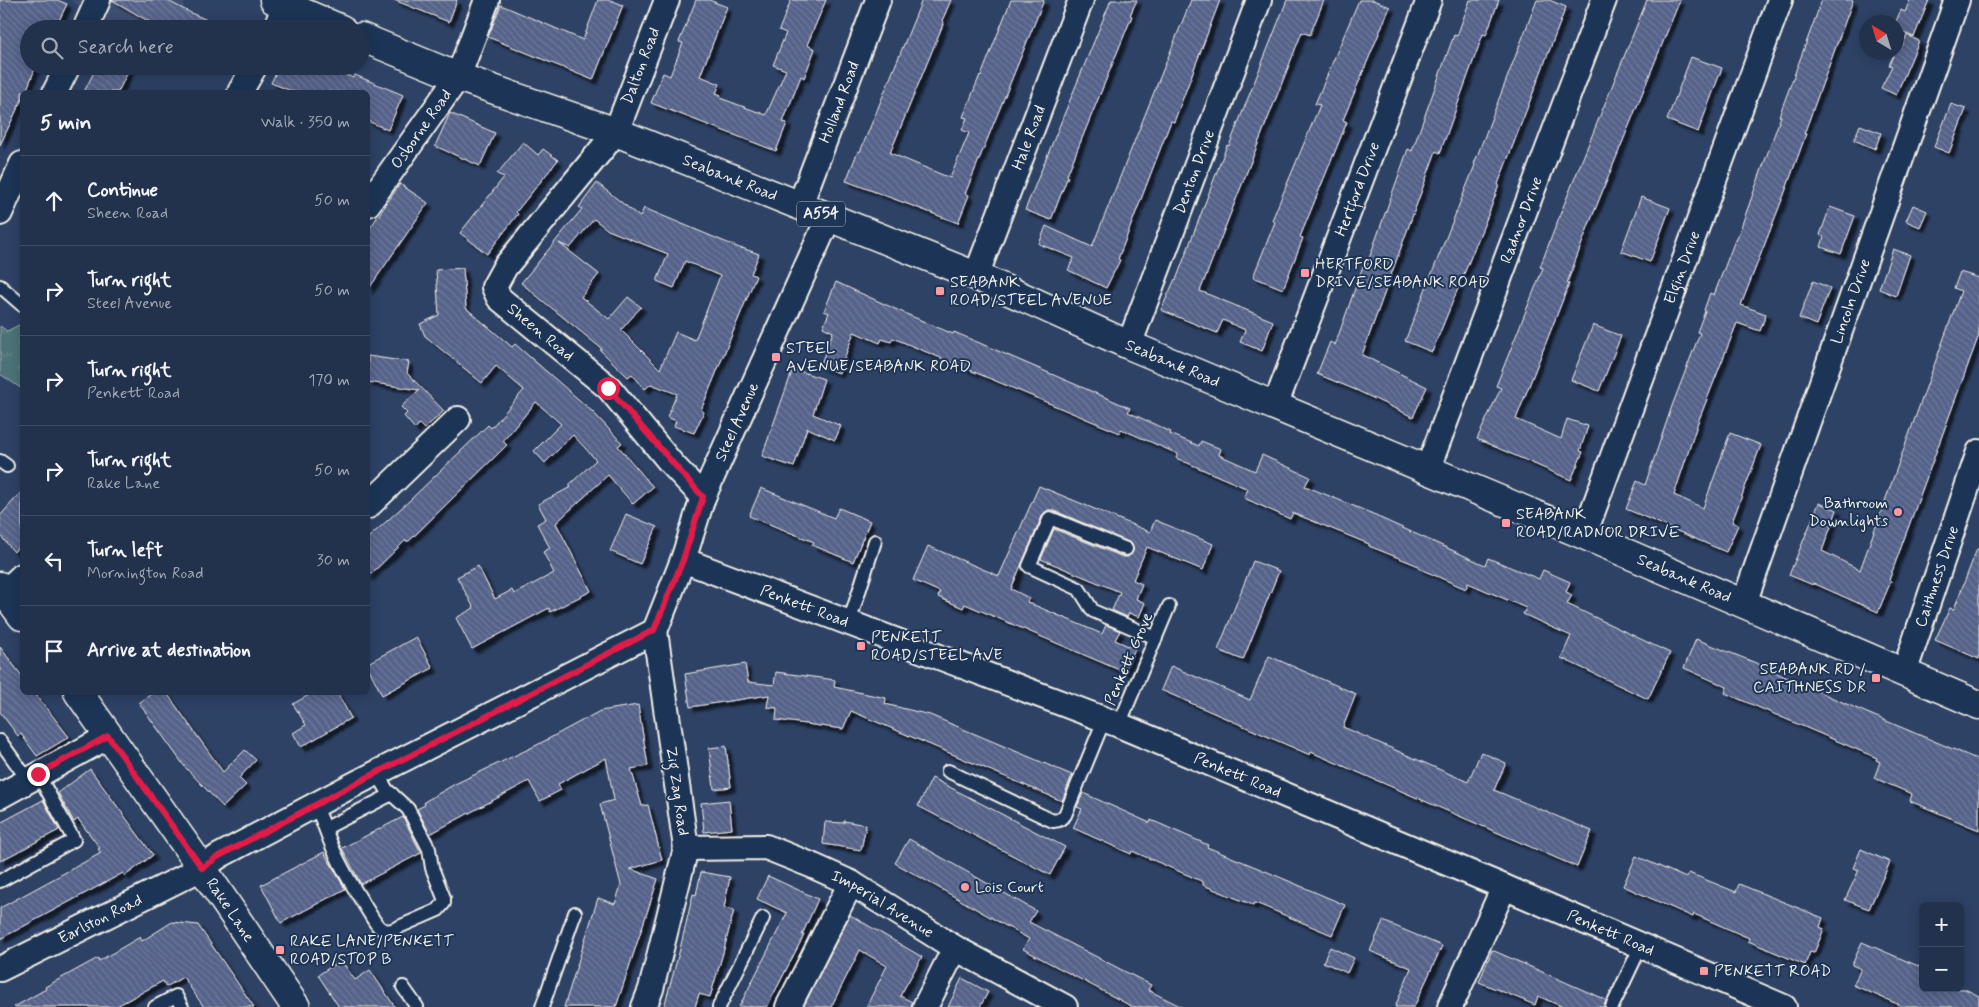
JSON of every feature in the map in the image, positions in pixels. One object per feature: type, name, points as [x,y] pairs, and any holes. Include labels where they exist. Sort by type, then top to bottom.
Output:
[{"type":"main road","points":[[288,9],[317,20]]},
{"type":"main road","name":"Seabank Road","points":[[370,41],[458,76],[616,132],[976,276],[1129,344],[1428,468],[1979,705]]},
{"type":"main road","points":[[9,585],[20,611]]},
{"type":"main road","name":"Rake Lane","points":[[80,695],[202,868],[296,1007]]},
{"type":"street","points":[[89,20],[98,0]]},
{"type":"street","name":"Osborne Road","points":[[370,201],[458,76],[487,0]]},
{"type":"street","name":"Dalton Road","points":[[616,132],[667,0]]},
{"type":"street","name":"Holland Road","points":[[800,205],[878,0]]},
{"type":"street","name":"Hale Road","points":[[976,276],[1081,0]]},
{"type":"street","name":"Denton Drive","points":[[1129,344],[1258,0]]},
{"type":"street","name":"Hertford Drive","points":[[1275,406],[1429,0]]},
{"type":"street","name":"Radnor Drive","points":[[1428,468],[1604,0]]},
{"type":"street","name":"Elgin Drive","points":[[1584,535],[1780,0]]},
{"type":"street","name":"Lincoln Drive","points":[[1744,603],[1956,0]]},
{"type":"street","points":[[57,90],[64,75]]},
{"type":"street","points":[[241,90],[250,75]]},
{"type":"street","name":"Sheen Road","points":[[616,132],[505,267],[494,287],[499,298],[608,388],[703,497]]},
{"type":"street","points":[[0,213],[20,168]]},
{"type":"street","name":"Steel Avenue","points":[[654,630],[683,560],[703,497],[829,217]]},
{"type":"street","points":[[370,504],[458,419]]},
{"type":"street","name":"Caithness Drive","points":[[1904,673],[1979,452]]},
{"type":"street","name":"Penkett Road","points":[[683,560],[1112,722],[1784,1007]]},
{"type":"street","points":[[202,868],[219,856],[315,805],[654,630]]},
{"type":"street","name":"Zig Zag Road","points":[[644,1007],[651,989],[686,848],[654,630]]},
{"type":"street","points":[[0,796],[108,736]]},
{"type":"street","name":"Imperial Avenue","points":[[686,848],[766,847],[811,864],[851,883],[955,948],[1065,1007]]},
{"type":"street","name":"Earlston Road","points":[[0,969],[202,868]]},
{"type":"street","points":[[788,1007],[851,883]]},
{"type":"street","points":[[1450,1007],[1504,887]]},
{"type":"street","points":[[925,1007],[955,948]]},
{"type":"lane","points":[[0,286],[20,303]]},
{"type":"lane","points":[[1126,549],[1050,518],[1029,566],[1079,589],[1093,611],[1156,638]]},
{"type":"lane","points":[[849,622],[875,541]]},
{"type":"lane","name":"Penkett Grove","points":[[948,771],[1052,821],[1059,820],[1065,815],[1156,638],[1170,606]]},
{"type":"lane","points":[[0,741],[33,777],[74,840],[0,881]]},
{"type":"lane","points":[[315,805],[326,828],[336,857],[380,928],[385,931],[392,930],[438,910],[444,903],[444,898],[432,868],[429,849],[408,809],[388,790],[377,773]]},
{"type":"lane","points":[[326,828],[392,794]]},
{"type":"lane","points":[[542,1007],[575,913]]},
{"type":"lane","points":[[719,1007],[763,918]]},
{"type":"lane","points":[[1612,1007],[1641,946]]},
{"type":"lane","points":[[403,987],[416,1007]]},
{"type":"lane","points":[[155,1007],[176,996],[182,1007]]},
{"type":"shaded area","points":[[71,0],[186,0],[177,20],[103,20]]},
{"type":"green space","points":[[20,324],[20,388],[0,374],[0,326],[7,331]]},
{"type":"building","points":[[0,0],[57,0],[67,4],[59,20],[20,20],[20,75],[33,75],[27,90],[20,90],[20,103],[0,145]]},
{"type":"building","points":[[112,0],[166,0],[207,20],[146,20]]},
{"type":"building","points":[[394,0],[457,0],[449,22]]},
{"type":"building","points":[[598,0],[610,0],[623,5],[593,80],[488,37],[501,5],[583,40]]},
{"type":"building","points":[[696,0],[709,0],[727,7],[700,76],[720,84],[716,93],[721,95],[720,98],[766,115],[786,70],[773,65],[786,33],[779,30],[791,0],[826,0],[807,45],[815,49],[804,78],[801,76],[783,122],[787,123],[776,151],[651,103],[663,73],[670,76],[683,43],[679,42]]},
{"type":"building","points":[[922,0],[951,0],[942,21],[944,22],[890,153],[950,178],[969,133],[962,130],[967,118],[963,117],[1011,0],[1044,0],[965,194],[969,195],[958,223],[846,181],[858,151],[860,152]]},
{"type":"building","points":[[1111,0],[1137,0],[1051,220],[1025,210]]},
{"type":"building","points":[[1191,0],[1220,0],[1174,122],[1171,121],[1118,259],[1120,260],[1106,288],[1068,270],[1074,258],[1039,244],[1046,226],[1092,247]]},
{"type":"building","points":[[1287,0],[1324,0],[1310,35],[1302,32],[1200,291],[1273,321],[1262,351],[1240,342],[1245,330],[1223,320],[1217,333],[1161,310],[1176,280],[1227,145],[1229,146]]},
{"type":"building","points":[[1359,0],[1373,0],[1390,7],[1343,120],[1347,122],[1300,237],[1303,238],[1283,289],[1253,277],[1275,222],[1272,220],[1320,105],[1315,104]]},
{"type":"building","points":[[1470,0],[1499,0],[1486,35],[1483,34],[1440,153],[1436,151],[1362,355],[1427,387],[1413,417],[1317,374],[1330,342],[1335,345],[1363,266],[1366,267],[1408,149],[1412,151],[1454,35],[1457,36]]},
{"type":"building","points":[[1537,0],[1549,0],[1566,7],[1498,184],[1490,210],[1432,352],[1405,341],[1475,165]]},
{"type":"building","points":[[1647,0],[1680,0],[1588,227],[1567,283],[1569,284],[1516,419],[1561,439],[1567,419],[1588,426],[1580,451],[1583,452],[1571,480],[1477,439],[1501,388],[1496,386],[1543,268],[1540,267]]},
{"type":"building","points":[[1822,0],[1853,0],[1785,192],[1741,305],[1766,314],[1760,331],[1737,323],[1698,422],[1674,495],[1703,508],[1730,433],[1761,445],[1732,522],[1738,525],[1726,552],[1626,509],[1637,481],[1645,485],[1700,333],[1697,332],[1710,293],[1714,295],[1736,241],[1781,116],[1779,116]]},
{"type":"building","points":[[1910,0],[1929,0],[1914,37],[1904,33],[1904,15],[1899,15],[1901,10],[1905,12]]},
{"type":"building","points":[[1907,35],[1919,41],[1896,95],[1881,88],[1892,66],[1889,65],[1891,60],[1904,60],[1904,42]]},
{"type":"building","points":[[1691,57],[1722,68],[1698,132],[1667,120]]},
{"type":"building","points":[[92,75],[126,75],[119,90],[85,90]]},
{"type":"building","points":[[275,75],[346,75],[353,78],[355,75],[403,95],[388,130],[370,122],[370,90],[289,90],[271,83]]},
{"type":"building","points":[[1951,104],[1966,109],[1949,153],[1934,147]]},
{"type":"building","points":[[450,113],[495,133],[480,166],[435,146]]},
{"type":"building","points":[[1860,125],[1881,133],[1875,149],[1854,140]]},
{"type":"building","points":[[523,142],[538,155],[543,149],[558,160],[516,212],[518,214],[487,254],[460,233],[504,177],[497,174]]},
{"type":"building","points":[[597,183],[640,217],[644,208],[742,249],[759,254],[751,274],[756,276],[701,410],[704,412],[694,433],[674,426],[676,421],[667,417],[677,394],[651,384],[645,389],[632,374],[628,377],[600,350],[602,349],[521,283],[582,209],[579,207]],"holes":[[[594,219],[608,230],[668,254],[657,281],[674,288],[685,261],[720,276],[695,340],[676,332],[660,369],[621,330],[641,307],[628,297],[609,319],[581,297],[599,274],[559,243],[570,248]]]},
{"type":"building","points":[[400,184],[428,203],[370,287],[370,228]]},
{"type":"building","points":[[1641,197],[1670,208],[1650,262],[1621,251]]},
{"type":"building","points":[[1913,205],[1927,211],[1920,227],[1906,221]]},
{"type":"building","points":[[1830,207],[1855,216],[1841,254],[1821,247],[1824,237],[1820,235]]},
{"type":"building","points":[[1893,249],[1910,255],[1896,296],[1879,289]]},
{"type":"building","points":[[463,268],[466,308],[512,347],[515,344],[593,412],[622,443],[618,446],[653,487],[633,504],[608,475],[556,523],[591,591],[550,612],[549,608],[472,649],[456,618],[474,608],[457,577],[478,566],[495,599],[512,590],[514,594],[554,573],[543,552],[550,548],[537,524],[546,519],[538,504],[571,487],[569,485],[596,460],[573,435],[545,463],[534,451],[561,424],[536,402],[503,441],[507,445],[409,541],[405,541],[370,575],[370,536],[488,425],[491,428],[524,390],[496,366],[482,383],[425,336],[420,324],[439,315],[436,270]]},
{"type":"building","points":[[1960,272],[1979,278],[1979,335],[1889,580],[1891,581],[1878,612],[1813,583],[1813,585],[1789,575],[1819,503],[1837,510],[1822,551],[1860,570],[1961,291],[1954,288]]},
{"type":"building","points":[[1813,281],[1830,288],[1816,325],[1799,318]]},
{"type":"building","points":[[836,282],[953,334],[954,332],[1130,408],[1128,412],[1171,432],[1170,434],[1199,446],[1201,441],[1221,449],[1219,455],[1255,471],[1262,455],[1310,477],[1305,486],[1378,516],[1485,565],[1488,558],[1539,579],[1543,570],[1570,582],[1566,592],[1572,595],[1567,604],[1670,653],[1648,699],[1561,658],[1571,636],[1523,614],[1526,608],[1468,583],[1466,589],[1418,568],[1419,566],[1369,546],[1369,544],[1293,513],[1290,519],[1244,498],[1248,489],[1176,458],[1178,454],[1121,429],[1120,433],[893,338],[891,342],[882,339],[880,343],[854,332],[839,373],[820,366],[833,332],[823,327],[829,313],[824,311]]},
{"type":"building","points":[[1593,325],[1621,336],[1599,391],[1571,380]]},
{"type":"building","points":[[370,356],[409,362],[407,373],[444,411],[424,429],[419,424],[415,429],[404,416],[407,413],[401,407],[419,390],[370,382]]},
{"type":"building","points":[[793,369],[824,379],[813,414],[841,426],[835,440],[807,428],[794,467],[762,456]]},
{"type":"building","points":[[1039,486],[1150,532],[1155,520],[1213,544],[1203,570],[1147,547],[1133,580],[1142,584],[1136,599],[1145,603],[1139,617],[1129,613],[1127,617],[1112,610],[1120,592],[1041,559],[1054,529],[1123,557],[1128,557],[1133,552],[1132,544],[1053,510],[1048,510],[1043,514],[1011,589],[1029,598],[1027,602],[1102,634],[1106,625],[1120,631],[1115,640],[1135,649],[1124,672],[965,604],[963,608],[938,597],[940,592],[913,580],[928,546],[999,576]]},
{"type":"building","points":[[761,488],[834,518],[839,508],[870,521],[853,562],[812,545],[814,542],[749,516]]},
{"type":"building","points":[[20,493],[20,544],[14,552],[0,535],[0,516]]},
{"type":"building","points":[[626,514],[657,527],[640,564],[610,551]]},
{"type":"building","points":[[1977,549],[1979,549],[1979,659],[1935,640],[1950,608],[1954,609]]},
{"type":"building","points":[[1253,561],[1279,571],[1243,660],[1218,650]]},
{"type":"building","points":[[416,637],[433,668],[382,695],[370,671],[370,662]]},
{"type":"building","points":[[1696,639],[1771,669],[1860,710],[1979,760],[1979,830],[1910,801],[1912,794],[1874,778],[1880,762],[1876,760],[1877,758],[1725,693],[1727,687],[1684,668]]},
{"type":"building","points":[[0,647],[20,673],[20,695],[36,695],[69,737],[37,756],[21,734],[18,736],[0,712]]},
{"type":"building","points":[[1269,656],[1356,694],[1343,727],[1468,782],[1481,752],[1506,763],[1494,790],[1592,831],[1577,867],[1311,752],[1310,755],[1161,690],[1171,666],[1250,700]]},
{"type":"building","points":[[745,664],[748,682],[774,685],[776,672],[835,680],[834,687],[886,698],[885,704],[930,715],[1072,775],[1062,801],[851,711],[843,729],[776,720],[777,708],[767,707],[769,695],[690,707],[685,674]]},
{"type":"building","points":[[150,695],[168,695],[223,772],[245,750],[256,760],[239,778],[246,785],[223,807],[185,767],[139,703]]},
{"type":"building","points":[[309,695],[339,695],[351,718],[301,747],[293,733],[306,725],[293,704]]},
{"type":"building","points":[[638,705],[648,766],[631,769],[642,806],[648,805],[662,860],[630,869],[658,879],[616,1007],[564,1007],[598,898],[615,904],[621,885],[600,804],[614,800],[606,758],[558,784],[561,790],[540,801],[529,781],[430,834],[417,809],[425,805],[424,802],[455,784],[537,745],[600,711]]},
{"type":"building","points":[[726,746],[731,787],[714,789],[709,748]]},
{"type":"building","points":[[90,769],[153,855],[125,876],[123,873],[0,939],[0,908],[101,853],[98,849],[100,848],[78,819],[74,822],[58,793]]},
{"type":"building","points":[[932,778],[1065,847],[1050,875],[918,806]]},
{"type":"building","points":[[1083,793],[1150,823],[1151,820],[1208,845],[1207,847],[1345,905],[1332,935],[1258,904],[1254,903],[1253,905],[1203,885],[1203,882],[1199,880],[1132,851],[1131,854],[1073,828],[1082,809],[1077,807]]},
{"type":"building","points":[[43,800],[59,830],[0,861],[0,823]]},
{"type":"building","points":[[729,800],[732,829],[704,832],[701,803]]},
{"type":"building","points":[[403,817],[421,853],[361,884],[342,848]]},
{"type":"building","points":[[844,821],[866,825],[861,850],[823,844],[825,822],[844,823]]},
{"type":"building","points":[[909,839],[1036,911],[1029,922],[1151,985],[1148,990],[1182,1007],[1133,1007],[1023,949],[1029,939],[895,863]]},
{"type":"building","points":[[1861,849],[1890,862],[1869,909],[1845,900],[1859,870],[1853,868]]},
{"type":"building","points":[[324,852],[345,889],[281,923],[261,885]]},
{"type":"building","points":[[1636,856],[1686,878],[1689,873],[1736,892],[1739,884],[1823,918],[1820,927],[1824,929],[1814,953],[1810,952],[1805,965],[1748,941],[1749,938],[1694,914],[1693,917],[1623,886]]},
{"type":"building","points":[[701,872],[730,877],[724,908],[734,910],[723,953],[710,997],[699,994],[695,1007],[664,1007],[693,894],[696,895]]},
{"type":"building","points":[[768,876],[818,899],[802,935],[804,935],[767,1007],[739,1007],[787,913],[757,899]]},
{"type":"building","points":[[850,915],[922,957],[900,996],[912,1002],[911,1007],[866,1007],[887,966],[860,950],[831,1007],[803,1007]]},
{"type":"building","points":[[1383,921],[1442,946],[1414,1007],[1395,1007],[1411,968],[1370,951]]},
{"type":"building","points":[[172,922],[198,925],[254,1007],[204,1007],[183,977],[166,987],[163,981],[115,1007],[14,1007],[46,989],[45,987],[98,958],[99,961],[140,937],[142,941]]},
{"type":"building","points":[[1862,942],[1919,966],[1919,992],[1964,992],[1965,989],[1979,996],[1979,1007],[1904,1007],[1853,985],[1861,969],[1852,965]]},
{"type":"building","points":[[1330,947],[1354,958],[1347,973],[1323,962]]},
{"type":"building","points":[[1492,950],[1606,1000],[1604,1007],[1563,1007],[1538,996],[1535,1005],[1479,982]]},
{"type":"building","points":[[341,960],[355,980],[370,970],[395,1007],[339,1007],[318,975]]},
{"type":"building","points":[[962,978],[988,992],[980,1007],[948,1007]]},
{"type":"place","name":"HERTFORD DRIVE/SEABANK ROAD","points":[[1305,273]]},
{"type":"place","name":"SEABANK ROAD/STEEL AVENUE","points":[[940,291]]},
{"type":"place","name":"STEEL AVENUE/SEABANK ROAD","points":[[776,357]]},
{"type":"place","name":"Bathroom Downlights","points":[[1898,512]]},
{"type":"place","name":"SEABANK ROAD/RADNOR DRIVE","points":[[1506,523]]},
{"type":"place","name":"PENKETT ROAD/STEEL AVE","points":[[861,646]]},
{"type":"place","name":"SEABANK RD / CAITHNESS DR","points":[[1876,678]]},
{"type":"place","name":"Lois Court","points":[[965,887]]},
{"type":"place","name":"RAKE LANE/PENKETT ROAD/STOP B","points":[[280,950]]},
{"type":"place","name":"PENKETT ROAD","points":[[1704,971]]},
{"type":"route","points":[[38,774],[108,736],[202,868],[219,856],[349,787],[654,630],[683,560],[703,497],[608,388]]}]
